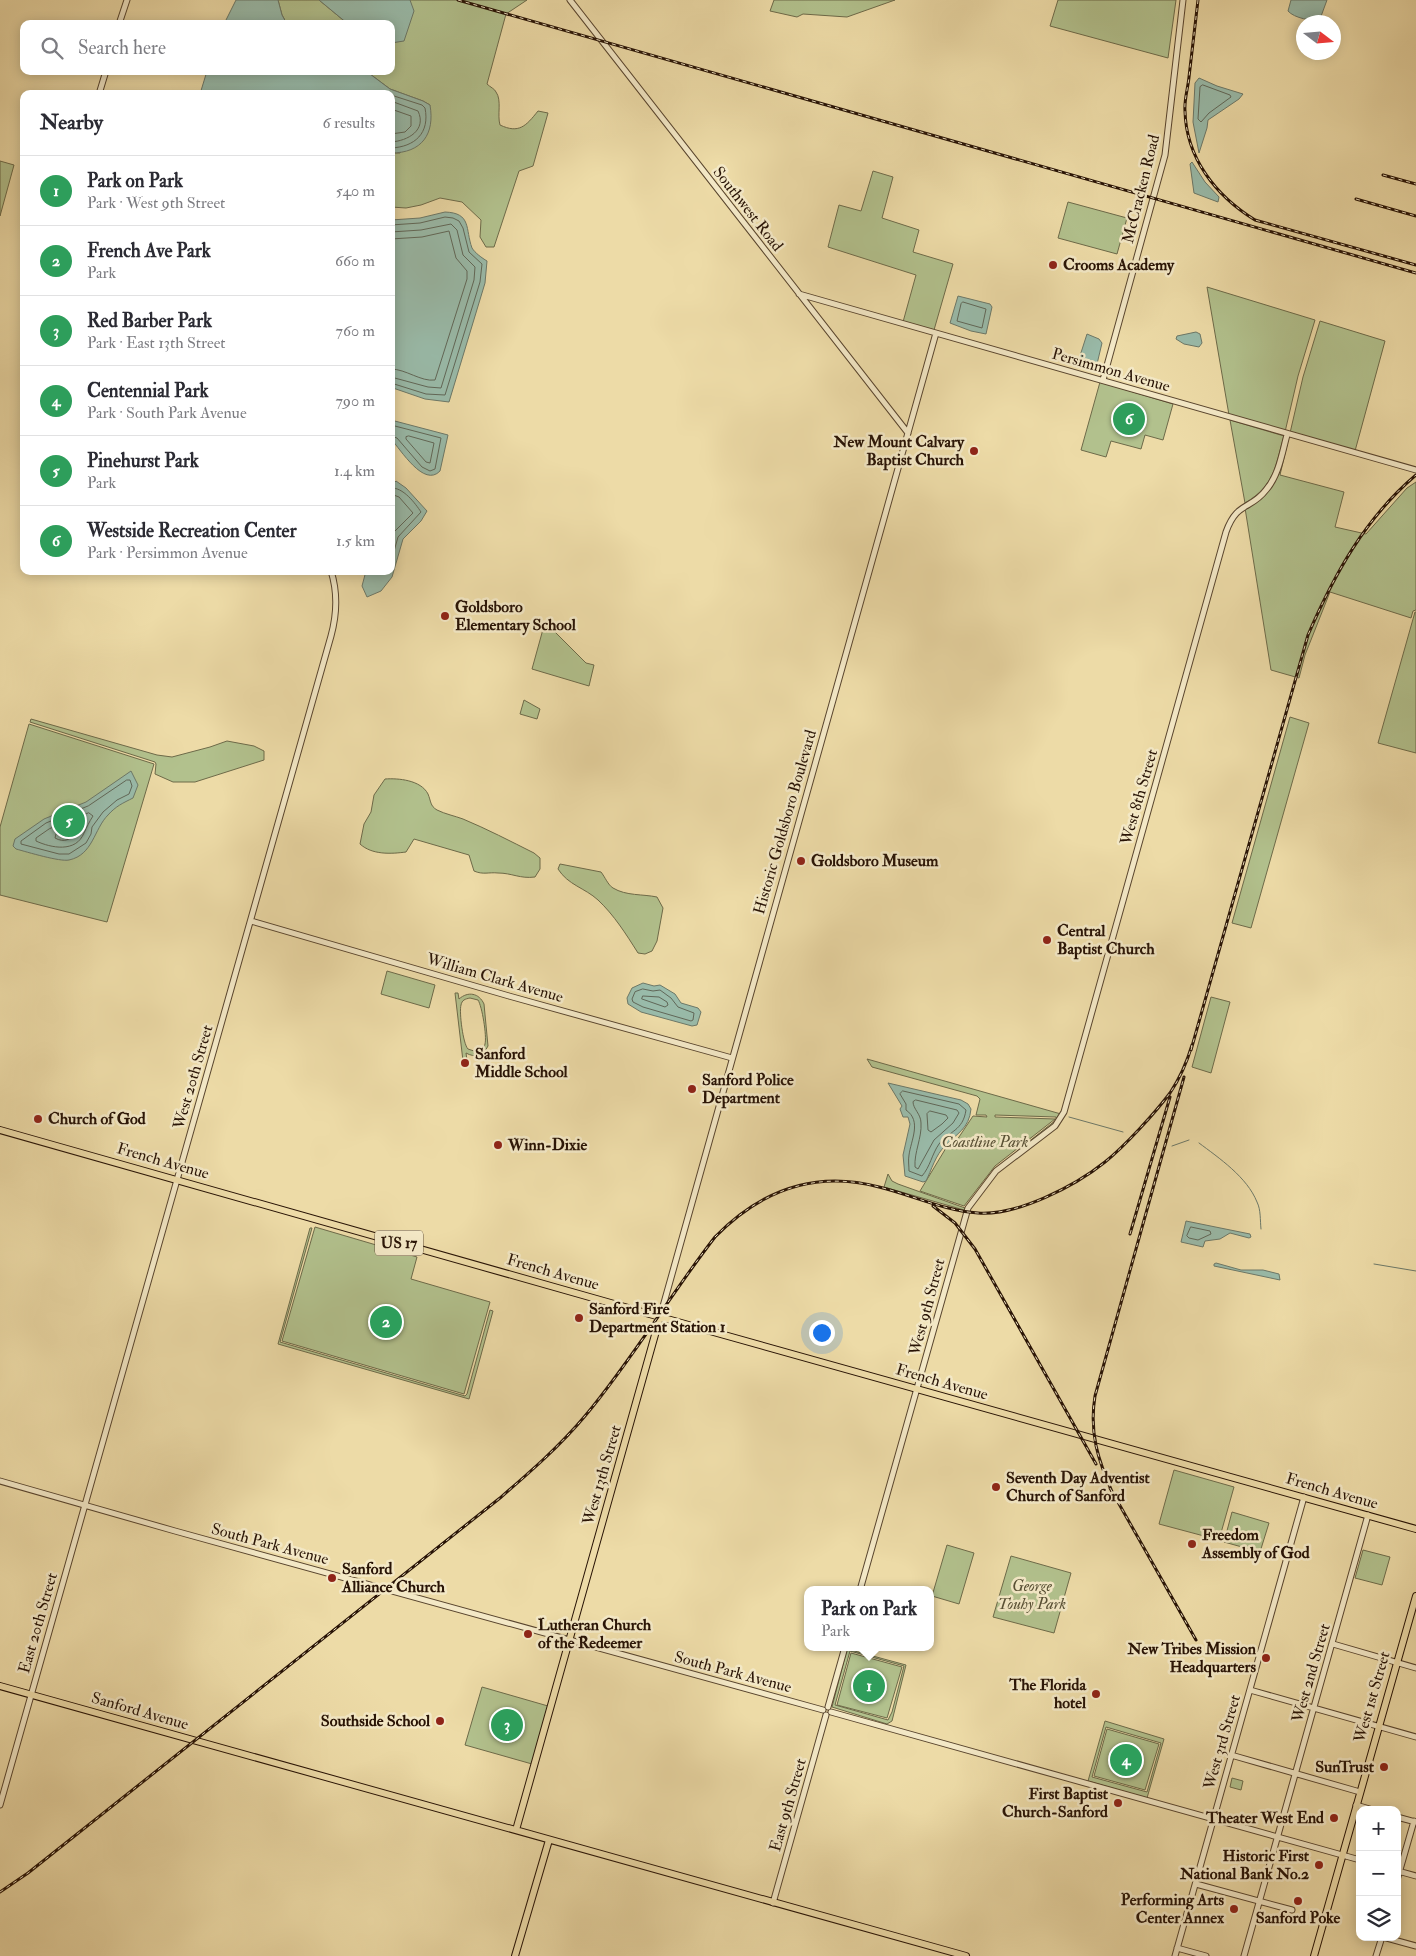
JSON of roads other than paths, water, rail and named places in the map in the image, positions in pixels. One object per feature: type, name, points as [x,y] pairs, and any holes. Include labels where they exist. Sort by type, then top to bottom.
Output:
[{"type":"main road","name":"French Avenue","points":[[0,1130],[1416,1529]]},
{"type":"main road","name":"West 13th Street","points":[[516,1830],[660,1317]]},
{"type":"main road","name":"West 1st Street","points":[[1314,1956],[1416,1596]]},
{"type":"main road","name":"Sanford Avenue","points":[[0,1686],[966,1956]]},
{"type":"main road","points":[[515,1956],[549,1840]]},
{"type":"street","points":[[120,20],[126,0]]},
{"type":"street","name":"Southwest Road","points":[[570,0],[908,433]]},
{"type":"street","name":"McCracken Road","points":[[1103,380],[1165,155],[1183,0]]},
{"type":"street","points":[[100,90],[105,75]]},
{"type":"street","name":"Persimmon Avenue","points":[[800,294],[1103,380],[1287,435],[1416,470]]},
{"type":"street","name":"Historic Goldsboro Boulevard","points":[[660,1317],[936,333]]},
{"type":"street","name":"West 8th Street","points":[[1009,1160],[1056,1126],[1064,1112],[1226,532],[1234,514],[1240,508],[1258,498],[1268,488],[1275,476],[1287,435]]},
{"type":"street","name":"West 20th Street","points":[[84,1505],[326,657],[336,615],[333,575]]},
{"type":"street","name":"William Clark Avenue","points":[[251,921],[732,1058]]},
{"type":"street","name":"West 9th Street","points":[[861,1586],[968,1208],[996,1171],[1009,1160]]},
{"type":"street","name":"South Park Avenue","points":[[0,1481],[1356,1859]]},
{"type":"street","name":"West 3rd Street","points":[[1175,1956],[1304,1498]]},
{"type":"street","name":"East 20th Street","points":[[0,1805],[84,1505]]},
{"type":"street","name":"West 2nd Street","points":[[1244,1956],[1368,1516]]},
{"type":"street","points":[[1333,1644],[1416,1668]]},
{"type":"street","points":[[827,1711],[843,1651]]},
{"type":"street","points":[[1250,1690],[1416,1737]]},
{"type":"street","name":"East 9th Street","points":[[773,1903],[827,1711]]},
{"type":"street","points":[[1232,1755],[1360,1792]]},
{"type":"street","points":[[1401,1818],[1415,1822],[1401,1862]]},
{"type":"street","points":[[1401,1872],[1416,1876]]},
{"type":"street","points":[[1196,1884],[1292,1910]]},
{"type":"street","points":[[1376,1956],[1381,1941]]},
{"type":"street","points":[[1397,1941],[1416,1946]]},
{"type":"street","points":[[1178,1948],[1206,1956]]},
{"type":"water","points":[[236,0],[278,0],[285,20],[226,20]]},
{"type":"water","points":[[319,0],[410,0],[414,11],[404,41],[395,42],[395,20],[343,20]]},
{"type":"water","points":[[1291,0],[1327,0],[1321,15],[1296,16],[1288,11]]},
{"type":"water","points":[[206,75],[371,75],[393,90],[201,90]]},
{"type":"water","points":[[1199,78],[1243,94],[1239,99],[1208,120],[1199,153],[1193,122],[1195,83]]},
{"type":"water","points":[[395,91],[430,105],[430,125],[424,140],[411,150],[395,153]]},
{"type":"water","points":[[1192,162],[1205,182],[1219,197],[1218,202],[1194,193],[1190,164]]},
{"type":"water","points":[[445,212],[460,215],[466,223],[472,248],[487,261],[485,283],[449,402],[425,399],[395,389],[395,220],[420,218]]},
{"type":"water","points":[[958,296],[990,304],[992,307],[986,334],[971,331],[950,323]]},
{"type":"water","points":[[1196,332],[1200,334],[1202,343],[1199,347],[1184,344],[1176,339],[1177,336]]},
{"type":"water","points":[[1087,334],[1099,339],[1102,343],[1097,364],[1093,367],[1078,362]]},
{"type":"water","points":[[395,421],[448,435],[440,471],[434,475],[427,475],[420,471],[395,444]]},
{"type":"water","points":[[395,482],[406,488],[427,511],[421,521],[403,539],[395,567]]},
{"type":"water","points":[[365,575],[393,575],[381,591],[367,597],[362,586]]},
{"type":"water","points":[[131,771],[138,785],[133,798],[117,807],[108,815],[88,847],[77,857],[69,860],[58,860],[16,849],[13,846],[15,839],[44,819],[86,802]]},
{"type":"water","points":[[643,983],[654,986],[660,985],[675,994],[681,1003],[698,1008],[701,1012],[697,1025],[692,1026],[641,1012],[628,1004],[627,998],[632,988]]},
{"type":"water","points":[[888,1083],[961,1100],[968,1104],[971,1109],[965,1126],[942,1149],[926,1181],[923,1182],[905,1176],[903,1155],[910,1124],[908,1117],[903,1117],[900,1109],[902,1106]]},
{"type":"water","points":[[1186,1221],[1250,1234],[1251,1237],[1230,1233],[1220,1239],[1205,1241],[1203,1247],[1181,1242]]},
{"type":"water","points":[[1216,1263],[1241,1270],[1263,1270],[1279,1274],[1280,1280],[1214,1266]]},
{"type":"waterway","points":[[1069,1117],[1123,1132]]},
{"type":"waterway","points":[[1172,1146],[1189,1140]]},
{"type":"waterway","points":[[1199,1143],[1232,1169],[1247,1184],[1258,1205],[1261,1229]]},
{"type":"waterway","points":[[1374,1264],[1416,1271]]},
{"type":"railway","points":[[458,0],[1416,273]]},
{"type":"railway","points":[[1198,0],[1185,111],[1187,128],[1197,160],[1216,187],[1255,220],[1416,265]]},
{"type":"railway","points":[[1383,175],[1416,184]]},
{"type":"railway","points":[[1356,199],[1416,216]]},
{"type":"railway","points":[[1191,1050],[1308,635],[1340,569],[1366,529],[1381,510],[1416,475]]},
{"type":"railway","points":[[0,1892],[28,1873],[500,1498],[555,1449],[619,1373],[715,1237],[751,1207],[770,1196],[790,1188],[811,1183],[833,1181],[855,1182],[879,1187],[966,1212],[993,1213],[1027,1205],[1078,1181],[1105,1162],[1121,1147],[1170,1093],[1183,1070],[1192,1045]]},
{"type":"railway","points":[[1113,1494],[1096,1446],[1093,1422],[1095,1396],[1184,1077]]},
{"type":"railway","points":[[1130,1234],[1170,1097]]},
{"type":"railway","points":[[933,1206],[955,1223],[975,1249],[1096,1464]]},
{"type":"railway","points":[[1110,1488],[1196,1640]]},
{"type":"place","name":"Crooms Academy","points":[[1053,265]]},
{"type":"place","name":"Westside Recreation Center","points":[[1129,419]]},
{"type":"place","name":"New Mount Calvary Baptist Church","points":[[974,451]]},
{"type":"place","name":"Goldsboro Elementary School","points":[[445,616]]},
{"type":"place","name":"Pinehurst Park","points":[[69,821]]},
{"type":"place","name":"Goldsboro Museum","points":[[801,861]]},
{"type":"place","name":"Central Baptist Church","points":[[1047,940]]},
{"type":"place","name":"Sanford Middle School","points":[[465,1063]]},
{"type":"place","name":"Sanford Police Department","points":[[692,1089]]},
{"type":"place","name":"Church of God","points":[[38,1119]]},
{"type":"place","name":"Winn-Dixie","points":[[498,1145]]},
{"type":"place","name":"Sanford Fire Department Station 1","points":[[579,1318]]},
{"type":"place","name":"French Ave Park","points":[[386,1322]]},
{"type":"place","name":"Seventh Day Adventist Church of Sanford","points":[[996,1487]]},
{"type":"place","name":"Freedom Assembly of God","points":[[1192,1544]]},
{"type":"place","name":"Sanford Alliance Church","points":[[332,1578]]},
{"type":"place","name":"Lutheran Church of the Redeemer","points":[[528,1634]]},
{"type":"place","name":"New Tribes Mission Headquarters","points":[[1266,1658]]},
{"type":"place","name":"Park on Park","points":[[869,1686]]},
{"type":"place","name":"The Florida hotel","points":[[1096,1694]]},
{"type":"place","name":"Southside School","points":[[440,1721]]},
{"type":"place","name":"Red Barber Park","points":[[507,1725]]},
{"type":"place","name":"Centennial Park","points":[[1126,1760]]},
{"type":"place","name":"SunTrust","points":[[1384,1767]]},
{"type":"place","name":"First Baptist Church-Sanford","points":[[1118,1803]]},
{"type":"place","name":"Theater West End","points":[[1334,1818]]},
{"type":"place","name":"Historic First National Bank No.2","points":[[1319,1865]]},
{"type":"place","name":"Sanford Poke","points":[[1298,1901]]},
{"type":"place","name":"Performing Arts Center Annex","points":[[1234,1909]]},
{"type":"park label","name":"Coastline Park","points":[[985,1142]]},
{"type":"park label","name":"George Touhy Park","points":[[1032,1595]]}]
